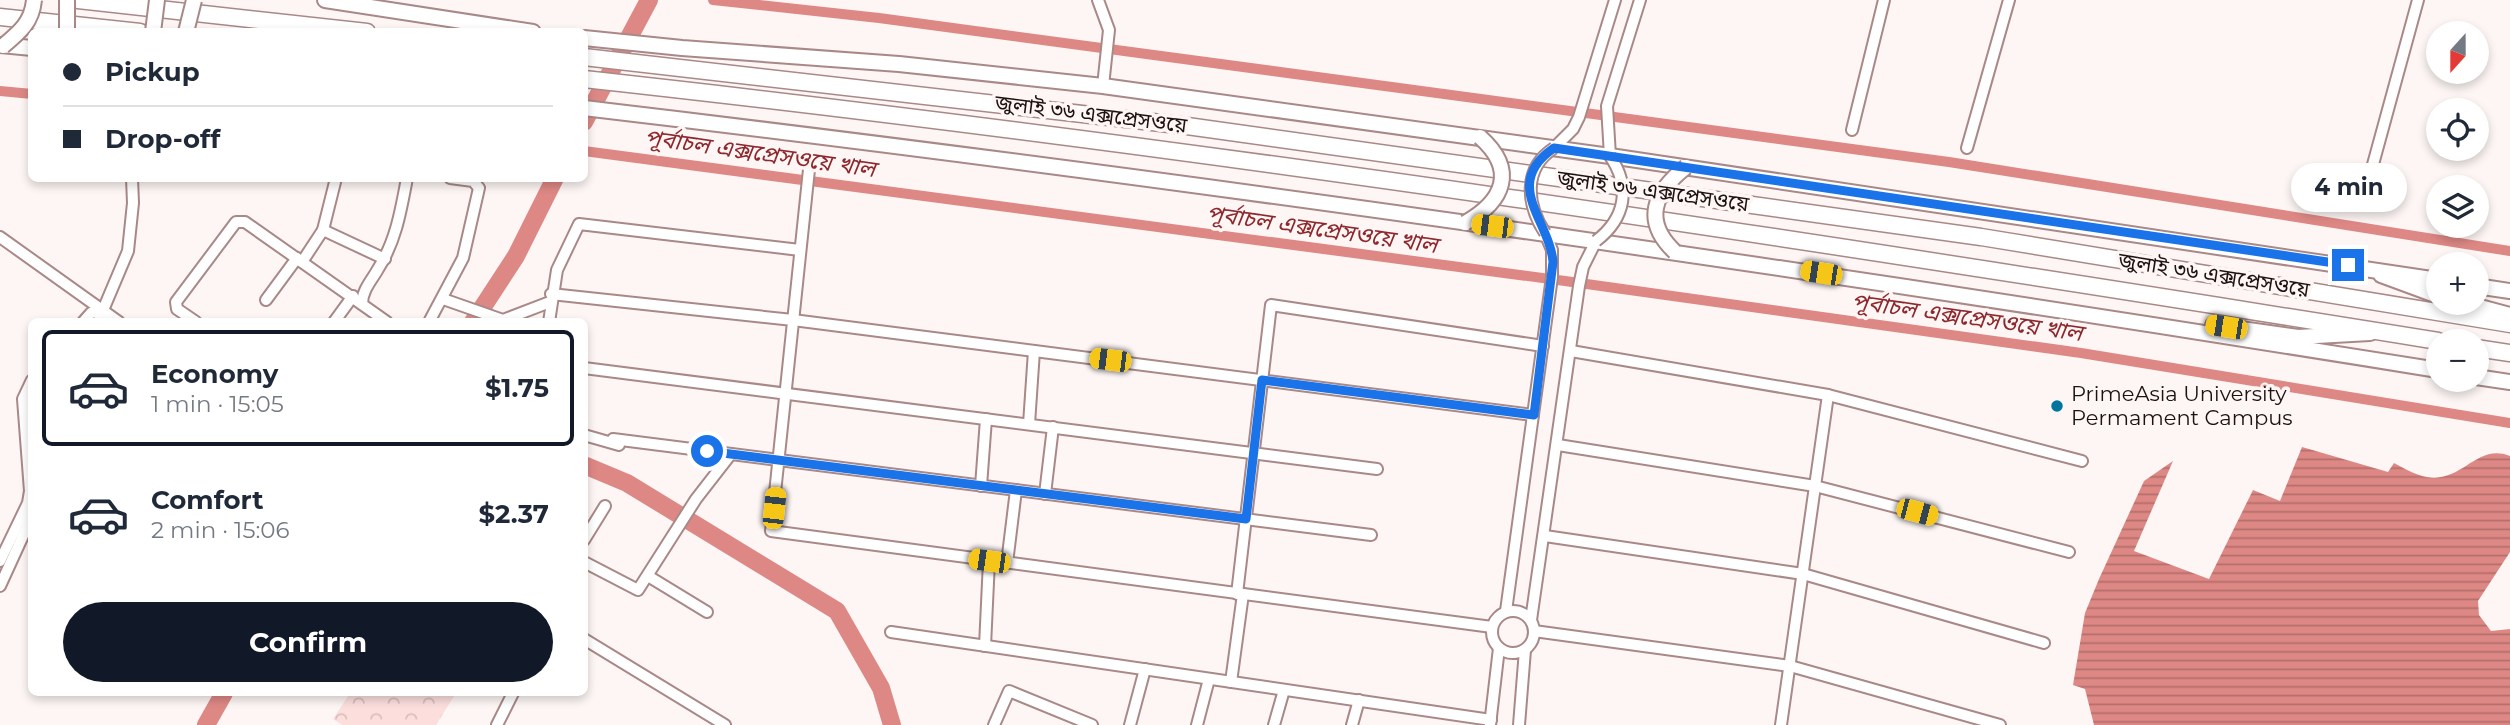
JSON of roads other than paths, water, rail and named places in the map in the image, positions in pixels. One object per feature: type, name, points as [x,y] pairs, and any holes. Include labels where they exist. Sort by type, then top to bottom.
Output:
[{"type":"highway","points":[[78,0],[331,28]]},
{"type":"highway","points":[[0,17],[103,28]]},
{"type":"highway","name":"জুলাই ৩৬ এক্সপ্রেসওয়ে","points":[[588,57],[1187,126],[1926,229],[2510,324]]},
{"type":"highway","name":"জুলাই ৩৬ এক্সপ্রেসওয়ে","points":[[588,79],[1197,154],[1963,267],[2426,339]]},
{"type":"highway","points":[[2489,350],[2510,353]]},
{"type":"main road","points":[[2,46],[24,27],[31,17],[34,0]]},
{"type":"main road","points":[[67,0],[67,28]]},
{"type":"main road","points":[[154,28],[157,0]]},
{"type":"main road","points":[[187,28],[194,0]]},
{"type":"main road","points":[[325,0],[507,28]]},
{"type":"main road","points":[[588,38],[899,64],[1103,86],[1480,137],[2426,278]]},
{"type":"main road","points":[[2,46],[28,48]]},
{"type":"main road","points":[[588,108],[1545,233],[1795,269],[2426,368]]},
{"type":"main road","points":[[1465,223],[1495,201],[1501,187],[1499,160],[1480,137]]},
{"type":"main road","points":[[1675,252],[1658,232],[1655,210],[1666,184],[1686,167]]},
{"type":"main road","points":[[2367,269],[2426,293]]},
{"type":"main road","points":[[2489,288],[2510,291]]},
{"type":"main road","points":[[2489,309],[2510,315]]},
{"type":"main road","points":[[2143,323],[2156,319],[2179,319],[2298,337],[2338,337],[2379,332]]},
{"type":"main road","points":[[2489,379],[2510,382]]},
{"type":"street","points":[[1098,0],[1109,30],[1103,86]]},
{"type":"street","points":[[1506,611],[1550,296],[1552,250],[1531,208],[1531,187],[1540,161],[1573,129],[1615,0]]},
{"type":"street","points":[[1520,725],[1525,650],[1532,641],[1583,267],[1595,241],[1614,225],[1622,208],[1621,174],[1610,156],[1606,122],[1610,92],[1640,0]]},
{"type":"street","points":[[1852,130],[1884,0]]},
{"type":"street","points":[[1967,148],[2009,0]]},
{"type":"street","points":[[2366,190],[2418,0]]},
{"type":"street","points":[[810,160],[771,531],[1492,627]]},
{"type":"street","points":[[99,318],[124,265],[132,237],[132,182]]},
{"type":"street","points":[[266,300],[323,230],[335,182]]},
{"type":"street","points":[[362,303],[362,295],[385,259],[395,236],[406,182]]},
{"type":"street","points":[[431,318],[463,258],[478,188],[474,182]]},
{"type":"street","points":[[190,318],[177,309],[176,302],[236,222],[245,222],[382,318]]},
{"type":"street","points":[[549,318],[557,270],[579,224],[800,250]]},
{"type":"street","points":[[323,230],[385,259]]},
{"type":"street","points":[[0,237],[114,318]]},
{"type":"street","points":[[337,318],[352,296]]},
{"type":"street","points":[[512,318],[551,298],[793,320],[1534,415]]},
{"type":"street","points":[[443,299],[469,306],[496,318]]},
{"type":"street","points":[[1231,682],[1246,519],[1271,305],[1543,346]]},
{"type":"street","points":[[87,318],[102,309]]},
{"type":"street","points":[[1029,424],[1034,351]]},
{"type":"street","points":[[1571,351],[1828,395],[2082,461]]},
{"type":"street","points":[[588,368],[1377,469]]},
{"type":"street","points":[[28,388],[23,399],[28,435]]},
{"type":"street","points":[[1782,725],[1828,395]]},
{"type":"street","points":[[981,485],[986,419]]},
{"type":"street","points":[[1045,494],[1053,427]]},
{"type":"street","points":[[588,436],[617,445],[981,485],[1371,535]]},
{"type":"street","points":[[612,439],[731,454],[777,463]]},
{"type":"street","points":[[1558,445],[1815,486],[2069,552]]},
{"type":"street","points":[[588,564],[638,590],[696,499],[731,454]]},
{"type":"street","points":[[1007,563],[1016,490]]},
{"type":"street","points":[[0,561],[28,503]]},
{"type":"street","points":[[588,534],[605,506]]},
{"type":"street","points":[[0,586],[28,525]]},
{"type":"street","points":[[1545,536],[1803,574],[2043,643]]},
{"type":"street","points":[[985,646],[989,561]]},
{"type":"street","points":[[648,576],[707,612]]},
{"type":"street","points":[[1525,650],[1509,653],[1499,648],[1492,638],[1492,627],[1497,617],[1506,611],[1517,611],[1533,625],[1790,666],[2000,725]]},
{"type":"street","points":[[891,632],[1359,700],[1491,722],[1499,648]]},
{"type":"street","points":[[588,641],[724,725]]},
{"type":"street","points":[[1130,725],[1145,669]]},
{"type":"street","points":[[1197,725],[1209,679]]},
{"type":"street","points":[[1274,725],[1284,690]]},
{"type":"street","points":[[994,725],[1009,691],[1092,725]]},
{"type":"street","points":[[497,725],[512,696]]},
{"type":"street","points":[[1352,725],[1359,700]]},
{"type":"street","points":[[1433,725],[1437,712]]},
{"type":"waterway","points":[[588,114],[649,0]]},
{"type":"waterway","name":"পূর্বাচল এক্সপ্রেসওয়ে খাল","points":[[713,0],[879,18],[1949,162],[2510,251]]},
{"type":"waterway","name":"পূর্বাচল এক্সপ্রেসওয়ে খাল","points":[[0,91],[28,94]]},
{"type":"waterway","name":"পূর্বাচল এক্সপ্রেসওয়ে খাল","points":[[588,152],[1565,281],[2081,353],[2510,423]]},
{"type":"waterway","points":[[476,318],[516,256],[553,182]]},
{"type":"waterway","points":[[588,467],[627,483],[837,611],[881,688],[892,725]]},
{"type":"waterway","points":[[206,725],[222,696]]},
{"type":"place","name":"PrimeAsia University Permament Campus","points":[[2057,406]]}]
